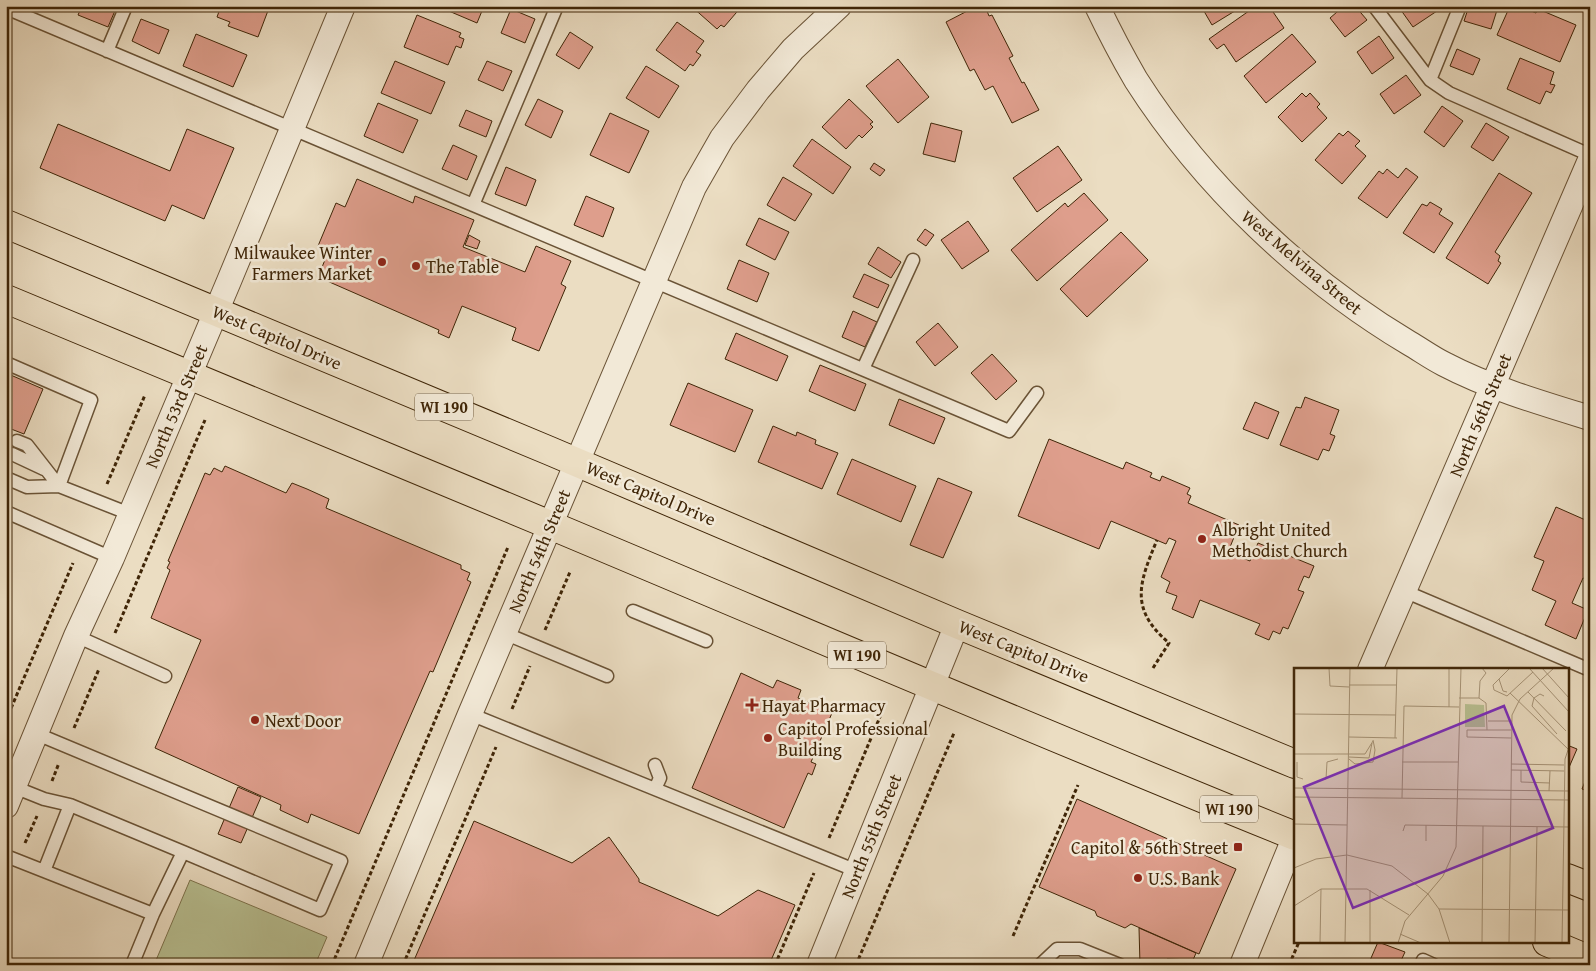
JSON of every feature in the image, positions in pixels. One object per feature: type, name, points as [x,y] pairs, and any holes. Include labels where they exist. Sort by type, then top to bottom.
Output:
[{"type":"main road","name":"West Capitol Drive","points":[[6,224],[1294,764]]},
{"type":"main road","name":"WI 190","points":[[6,299],[188,377],[550,525],[931,687],[1294,836]]},
{"type":"main road","points":[[1568,878],[1590,887]]},
{"type":"main road","points":[[1552,944],[1590,960]]},
{"type":"street","name":"North 53rd Street","points":[[10,796],[76,636],[112,558],[216,312],[343,6]]},
{"type":"street","name":"North 54th Street","points":[[366,965],[576,462],[694,187],[722,138],[758,90],[793,49],[839,6]]},
{"type":"street","name":"West Melvina Street","points":[[1097,6],[1136,79],[1168,123],[1213,182],[1272,241],[1338,296],[1383,328],[1444,364],[1493,386],[1590,418]]},
{"type":"street","name":"North 56th Street","points":[[1371,668],[1590,160]]},
{"type":"street","name":"North 55th Street","points":[[819,965],[957,624]]},
{"type":"street","points":[[1242,965],[1294,838]]},
{"type":"lane","points":[[107,51],[126,6]]},
{"type":"lane","points":[[473,205],[557,6]]},
{"type":"lane","points":[[1374,6],[1430,80],[1449,93],[1590,155]]},
{"type":"lane","points":[[1430,80],[1460,6]]},
{"type":"lane","points":[[6,8],[1009,431],[1037,393]]},
{"type":"lane","points":[[863,369],[913,260]]},
{"type":"lane","points":[[6,363],[90,400],[59,486]]},
{"type":"lane","points":[[17,441],[27,446],[59,486]]},
{"type":"lane","points":[[12,454],[45,469]]},
{"type":"lane","points":[[6,478],[27,487],[59,486],[130,514]]},
{"type":"lane","points":[[6,512],[112,558]]},
{"type":"lane","points":[[1404,591],[1590,670]]},
{"type":"lane","points":[[633,611],[706,641]]},
{"type":"lane","points":[[504,633],[607,676]]},
{"type":"lane","points":[[76,636],[165,676]]},
{"type":"lane","points":[[470,714],[857,871]]},
{"type":"lane","points":[[10,796],[44,799],[70,805],[320,910],[341,861],[37,734]]},
{"type":"lane","points":[[655,765],[660,778],[655,789]]},
{"type":"lane","points":[[44,871],[70,805]]},
{"type":"lane","points":[[132,965],[153,914],[183,852]]},
{"type":"lane","points":[[6,856],[153,914]]},
{"type":"lane","points":[[1040,965],[1057,949],[1080,949],[1120,965]]},
{"type":"lane","points":[[1421,965],[1423,960],[1434,965]]},
{"type":"path","points":[[1153,668],[1168,643],[1155,631],[1144,613],[1141,592],[1144,571],[1157,540]]},
{"type":"path","points":[[332,965],[508,547]]},
{"type":"path","points":[[403,965],[570,572]]},
{"type":"path","points":[[775,965],[885,705]]},
{"type":"path","points":[[856,965],[954,734]]},
{"type":"path","points":[[1013,936],[1078,785]]},
{"type":"path","points":[[1289,965],[1298,944]]},
{"type":"green space","points":[[190,880],[327,937],[315,965],[154,965]]},
{"type":"building","points":[[82,6],[117,6],[108,27],[78,15]]},
{"type":"building","points":[[221,6],[264,6],[269,8],[258,37],[228,26],[230,22],[217,17]]},
{"type":"building","points":[[437,6],[484,6],[477,23]]},
{"type":"building","points":[[691,6],[742,6],[724,27],[721,25],[717,29]]},
{"type":"building","points":[[977,6],[985,6],[989,16],[992,15],[1013,56],[1009,58],[1039,110],[1012,123],[993,86],[985,90],[974,69],[970,71],[946,22]]},
{"type":"building","points":[[1201,6],[1243,6],[1212,25]]},
{"type":"building","points":[[1256,6],[1269,6],[1284,28],[1236,62],[1224,44],[1217,49],[1209,39]]},
{"type":"building","points":[[1344,6],[1355,6],[1367,20],[1345,37],[1330,18]]},
{"type":"building","points":[[1398,6],[1440,6],[1436,9],[1437,11],[1413,27]]},
{"type":"building","points":[[1469,6],[1498,7],[1491,29],[1464,21]]},
{"type":"building","points":[[1510,6],[1520,6],[1536,13],[1538,9],[1576,25],[1560,62],[1497,35]]},
{"type":"building","points":[[511,9],[535,19],[525,43],[501,33]]},
{"type":"building","points":[[417,15],[461,33],[459,37],[464,39],[461,48],[456,46],[448,65],[404,47]]},
{"type":"building","points":[[141,19],[169,30],[159,54],[132,41]]},
{"type":"building","points":[[677,22],[704,41],[696,52],[701,55],[693,66],[690,64],[685,71],[656,50]]},
{"type":"building","points":[[570,32],[593,47],[579,69],[556,55]]},
{"type":"building","points":[[196,34],[247,55],[233,87],[183,66]]},
{"type":"building","points":[[1292,34],[1316,62],[1266,103],[1244,76]]},
{"type":"building","points":[[1379,36],[1394,58],[1372,74],[1357,52]]},
{"type":"building","points":[[1457,49],[1480,59],[1473,75],[1450,66]]},
{"type":"building","points":[[1520,58],[1554,72],[1550,84],[1555,85],[1551,93],[1546,91],[1540,104],[1507,89]]},
{"type":"building","points":[[898,59],[929,97],[898,123],[866,86]]},
{"type":"building","points":[[395,61],[445,82],[431,114],[381,93]]},
{"type":"building","points":[[487,61],[512,71],[503,91],[478,80]]},
{"type":"building","points":[[646,66],[679,86],[659,118],[626,98]]},
{"type":"building","points":[[1406,75],[1421,95],[1394,114],[1380,94]]},
{"type":"building","points":[[1302,93],[1306,97],[1310,93],[1320,104],[1317,107],[1327,118],[1302,142],[1278,117]]},
{"type":"building","points":[[538,99],[563,111],[551,138],[525,125]]},
{"type":"building","points":[[849,99],[873,122],[870,124],[873,127],[862,138],[859,135],[846,149],[822,127]]},
{"type":"building","points":[[378,103],[418,120],[403,153],[364,136]]},
{"type":"building","points":[[1442,106],[1463,121],[1444,147],[1424,132]]},
{"type":"building","points":[[466,110],[492,121],[486,137],[459,126]]},
{"type":"building","points":[[610,113],[649,131],[629,173],[590,155]]},
{"type":"building","points":[[931,123],[962,131],[955,162],[923,154]]},
{"type":"building","points":[[1486,123],[1509,137],[1493,161],[1471,147]]},
{"type":"building","points":[[58,124],[170,171],[187,129],[234,148],[204,219],[172,205],[165,221],[40,168]]},
{"type":"building","points":[[1348,131],[1360,141],[1355,146],[1366,156],[1342,184],[1315,160],[1339,133],[1343,136]]},
{"type":"building","points":[[812,139],[851,167],[833,194],[793,166]]},
{"type":"building","points":[[453,145],[477,156],[467,180],[442,169]]},
{"type":"building","points":[[1058,146],[1082,180],[1037,212],[1013,178]]},
{"type":"building","points":[[874,163],[885,170],[880,176],[870,169]]},
{"type":"building","points":[[506,167],[536,180],[526,206],[495,194]]},
{"type":"building","points":[[1406,168],[1418,177],[1387,218],[1358,198],[1379,171],[1383,174],[1387,169],[1398,178]]},
{"type":"building","points":[[1499,173],[1532,193],[1495,252],[1500,256],[1498,261],[1501,263],[1488,284],[1446,258]]},
{"type":"building","points":[[783,177],[812,194],[795,221],[767,205]]},
{"type":"building","name":"The Table","points":[[357,179],[413,203],[415,196],[474,220],[463,247],[525,272],[536,246],[571,261],[561,284],[566,287],[539,351],[512,340],[516,328],[462,306],[449,338],[438,333],[439,330],[318,277],[329,250],[318,246],[336,203],[345,207]]},
{"type":"building","points":[[1084,193],[1108,220],[1037,281],[1011,250],[1065,203],[1068,207]]},
{"type":"building","points":[[586,196],[614,208],[603,237],[574,225]]},
{"type":"building","points":[[1430,202],[1442,209],[1439,214],[1453,223],[1434,253],[1403,233],[1422,204],[1427,206]]},
{"type":"building","points":[[759,218],[789,232],[775,260],[746,245]]},
{"type":"building","points":[[968,221],[989,251],[962,269],[941,240]]},
{"type":"building","points":[[925,229],[934,235],[926,246],[917,240]]},
{"type":"building","points":[[1121,232],[1148,260],[1087,317],[1060,289]]},
{"type":"building","points":[[469,235],[480,241],[477,249],[465,245]]},
{"type":"building","points":[[878,247],[901,262],[891,278],[868,264]]},
{"type":"building","points":[[739,260],[769,273],[757,302],[727,289]]},
{"type":"building","points":[[864,274],[889,285],[878,308],[853,297]]},
{"type":"building","points":[[853,311],[877,322],[865,347],[842,337]]},
{"type":"building","points":[[938,323],[958,347],[935,366],[916,342]]},
{"type":"building","points":[[736,333],[788,356],[777,381],[725,359]]},
{"type":"building","points":[[992,354],[1017,381],[996,400],[971,373]]},
{"type":"building","points":[[820,365],[866,384],[855,411],[809,391]]},
{"type":"building","points":[[6,373],[43,389],[24,434],[6,427]]},
{"type":"building","points":[[688,383],[753,410],[735,452],[670,425]]},
{"type":"building","points":[[1305,397],[1339,410],[1330,434],[1335,436],[1329,451],[1323,449],[1318,460],[1280,445],[1296,407],[1301,408]]},
{"type":"building","points":[[899,399],[945,418],[934,444],[889,425]]},
{"type":"building","points":[[1255,402],[1279,412],[1268,439],[1243,429]]},
{"type":"building","points":[[773,426],[796,436],[797,432],[816,440],[815,444],[838,453],[822,489],[758,462]]},
{"type":"building","name":"Albright United Methodist Church","points":[[1049,439],[1123,469],[1126,462],[1152,473],[1150,477],[1160,481],[1162,476],[1190,488],[1187,494],[1191,496],[1188,503],[1239,525],[1228,552],[1250,561],[1258,543],[1314,566],[1309,578],[1304,576],[1298,590],[1304,592],[1288,629],[1283,627],[1280,634],[1273,631],[1269,640],[1255,634],[1260,624],[1200,600],[1193,618],[1172,609],[1177,596],[1166,592],[1170,582],[1161,577],[1176,541],[1169,538],[1166,544],[1111,521],[1099,549],[1018,516]]},
{"type":"building","points":[[852,459],[916,486],[901,522],[837,494]]},
{"type":"building","points":[[225,466],[286,493],[292,483],[307,489],[329,499],[326,508],[461,565],[461,569],[470,573],[467,580],[471,582],[433,672],[430,671],[359,834],[311,814],[308,823],[280,810],[281,805],[155,748],[201,640],[151,618],[170,570],[167,568],[170,562],[168,561],[205,473],[210,475],[214,468],[222,472]]},
{"type":"building","points":[[938,478],[972,492],[943,558],[910,545]]},
{"type":"building","points":[[1556,507],[1590,522],[1590,570],[1586,579],[1583,578],[1572,603],[1588,610],[1576,639],[1545,625],[1556,601],[1532,590],[1544,561],[1534,557]]},
{"type":"building","name":"Capitol Professional Building","points":[[741,673],[773,688],[777,680],[801,690],[798,698],[832,713],[811,762],[816,764],[812,775],[808,773],[784,828],[692,788]]},
{"type":"building","points":[[1568,745],[1577,749],[1568,770]]},
{"type":"building","points":[[1590,769],[1590,792],[1582,789]]},
{"type":"building","points":[[238,787],[261,797],[241,843],[218,834]]},
{"type":"building","name":"U.S. Bank","points":[[1077,799],[1236,869],[1199,954],[1131,924],[1125,928],[1097,916],[1095,911],[1039,887]]},
{"type":"building","points":[[474,821],[572,863],[609,837],[639,879],[639,882],[718,916],[758,890],[795,905],[769,965],[412,965]]},
{"type":"building","points":[[1139,928],[1196,953],[1193,960],[1167,959],[1167,965],[1140,965]]},
{"type":"building","points":[[1377,944],[1383,944],[1405,952],[1399,965],[1368,965]]},
{"type":"place","name":"Milwaukee Winter Farmers Market","points":[[382,262]]},
{"type":"place","name":"The Table","points":[[416,266]]},
{"type":"place","name":"Albright United Methodist Church","points":[[1202,539]]},
{"type":"place","name":"Hayat Pharmacy","points":[[752,705]]},
{"type":"place","name":"Next Door","points":[[255,720]]},
{"type":"place","name":"Capitol Professional Building","points":[[768,738]]},
{"type":"place","name":"Capitol & 56th Street","points":[[1238,847]]},
{"type":"place","name":"U.S. Bank","points":[[1138,878]]}]
